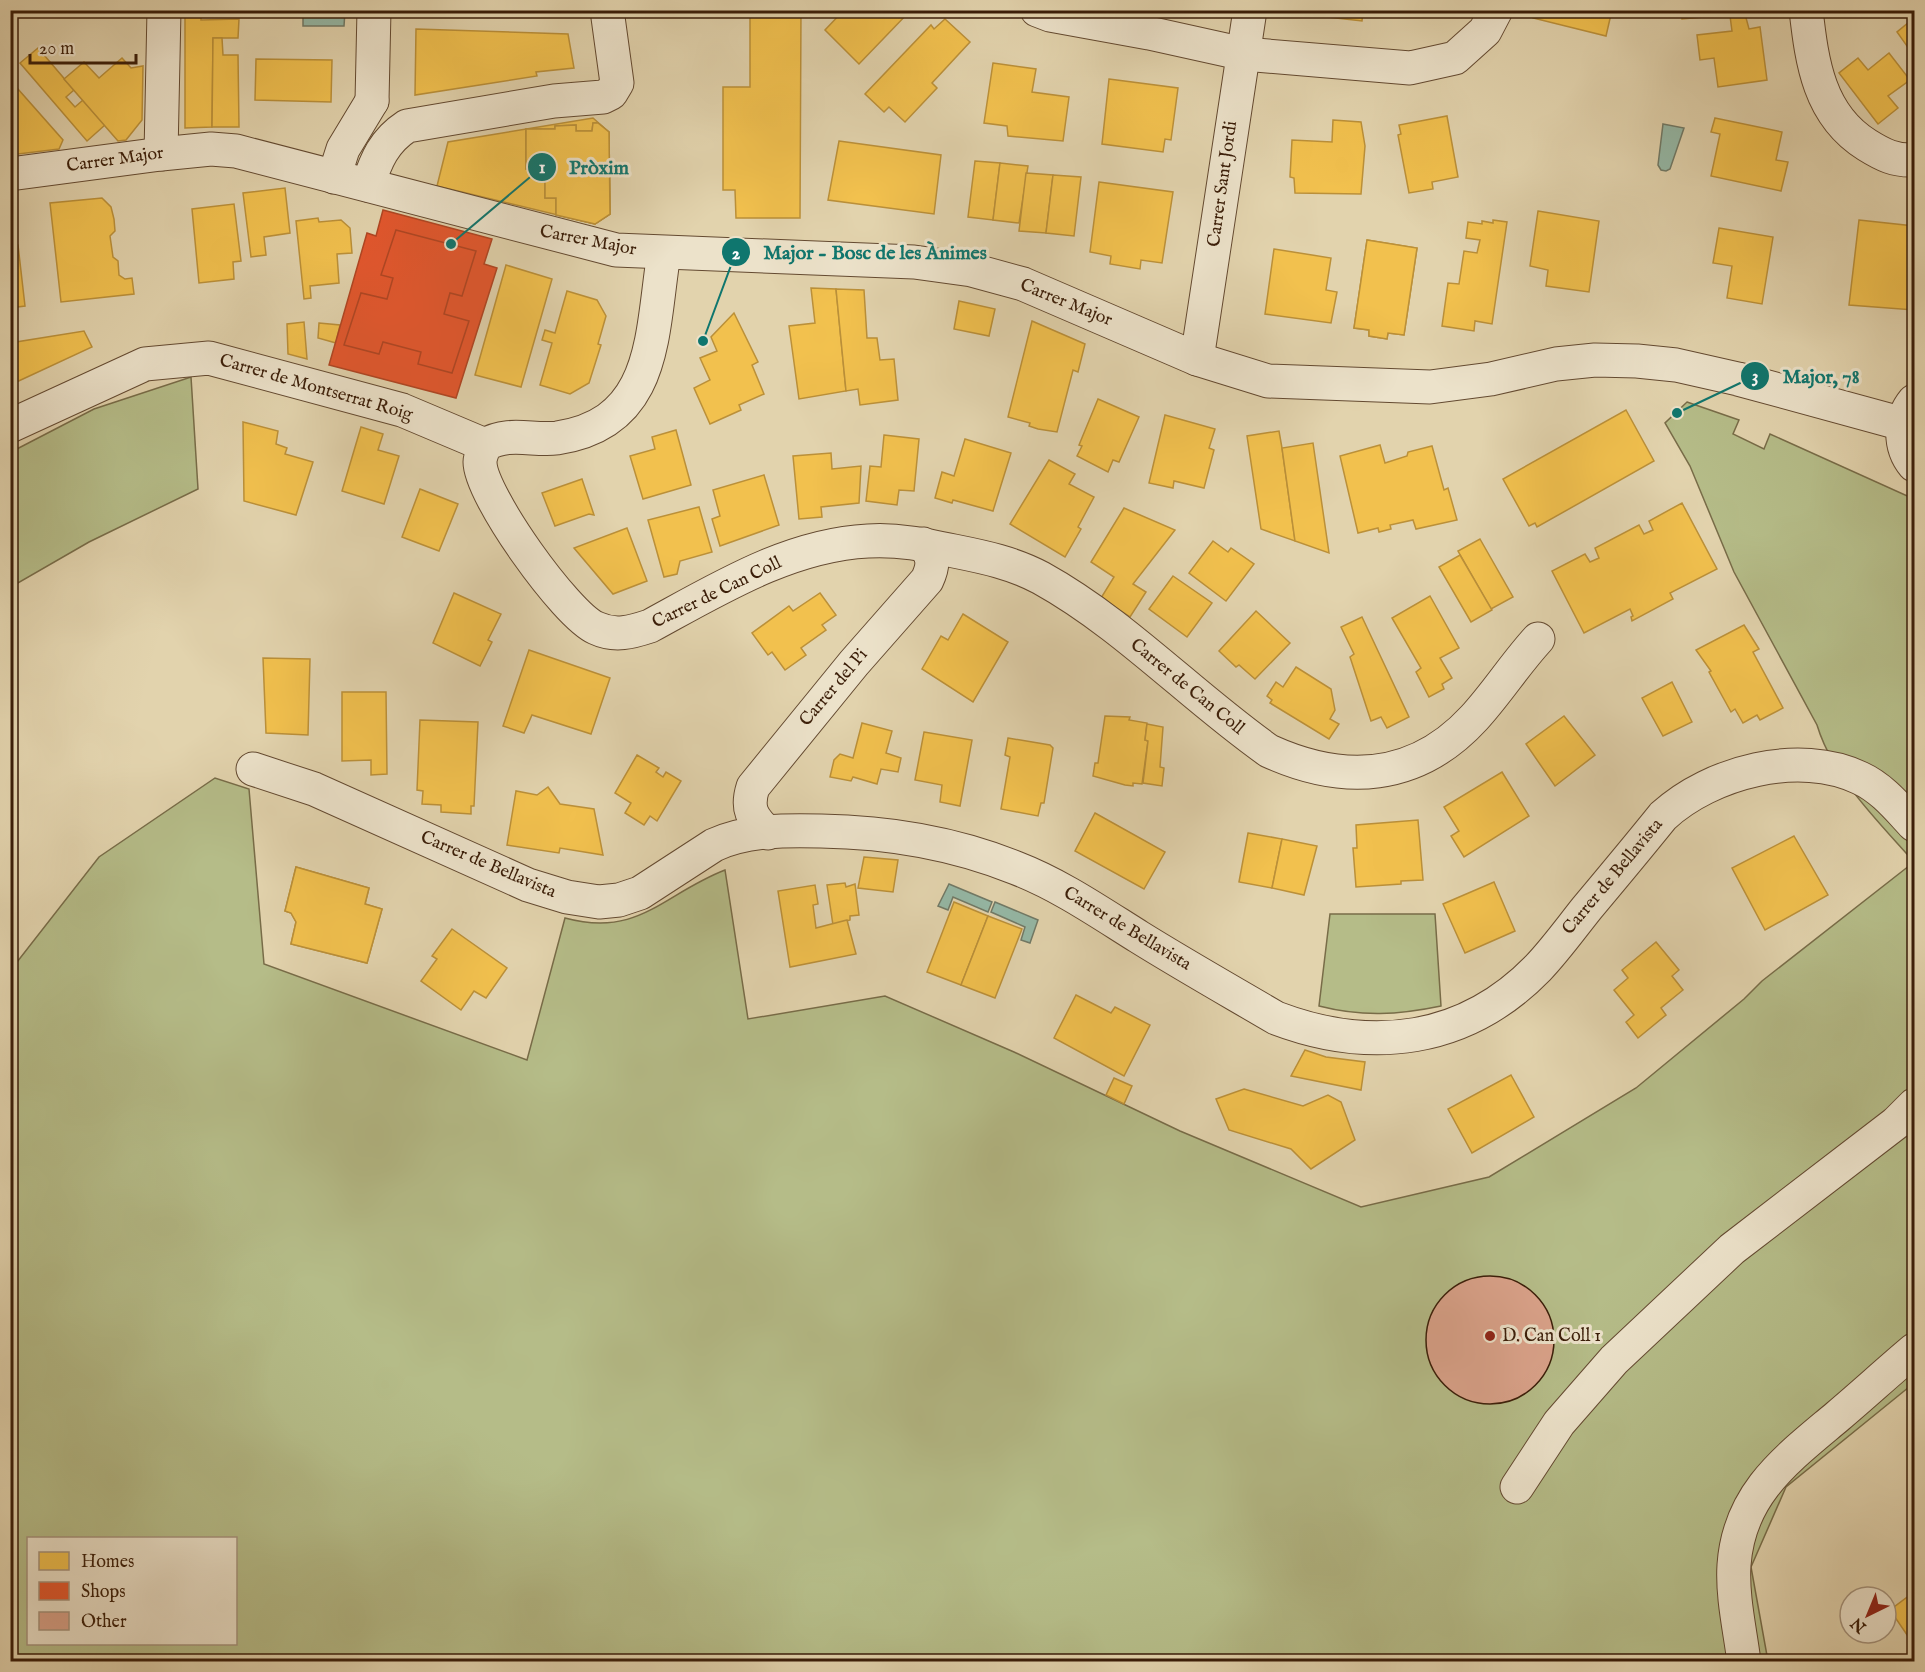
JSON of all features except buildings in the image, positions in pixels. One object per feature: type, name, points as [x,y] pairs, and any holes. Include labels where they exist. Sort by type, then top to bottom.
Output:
[{"type":"street","points":[[161,154],[164,10]]},
{"type":"street","points":[[334,177],[343,149],[372,101],[374,10]]},
{"type":"street","points":[[368,185],[376,159],[393,135],[407,126],[554,100],[603,97],[612,93],[617,82],[607,10]]},
{"type":"street","points":[[1037,10],[1244,54],[1410,68],[1455,58],[1485,31],[1496,10]]},
{"type":"street","name":"Carrer Sant Jordi","points":[[1197,359],[1250,10]]},
{"type":"street","points":[[1806,10],[1820,85],[1838,122],[1854,136],[1891,159],[1914,160]]},
{"type":"street","points":[[372,101],[407,126]]},
{"type":"street","name":"Carrer Major","points":[[10,174],[161,154],[211,149],[237,151],[590,245],[664,253],[914,262],[972,270],[1023,284],[1197,359],[1268,381],[1430,387],[1491,379],[1556,364],[1595,360],[1637,361],[1677,365],[1909,413]]},
{"type":"street","points":[[485,445],[495,439],[553,438],[590,430],[618,411],[630,399],[645,371],[664,253]]},
{"type":"street","name":"Carrer de Montserrat Roig","points":[[10,426],[145,364],[209,358],[402,410],[485,445]]},
{"type":"street","points":[[1909,413],[1903,442],[1908,459],[1914,465]]},
{"type":"street","name":"Carrer de Can Coll","points":[[485,445],[480,462],[483,478],[491,495],[543,576],[572,611],[597,629],[617,633],[632,632],[650,626],[762,567],[815,550],[868,541],[923,544],[1014,565],[1042,579],[1113,628],[1269,751],[1320,770],[1349,774],[1392,770],[1434,751],[1473,718],[1538,639]]},
{"type":"street","name":"Carrer del Pi","points":[[768,833],[749,812],[748,800],[753,787],[854,663],[927,580],[933,566],[931,554],[923,544]]},
{"type":"street","name":"Carrer de Bellavista","points":[[253,769],[314,789],[528,885],[567,897],[599,902],[619,900],[640,893],[727,839],[768,833],[806,831],[868,833],[918,839],[990,858],[1049,882],[1276,1018],[1317,1033],[1389,1038],[1409,1036],[1448,1026],[1499,1000],[1538,968],[1663,816],[1685,799],[1721,782],[1761,768],[1811,765],[1840,771],[1858,777],[1881,791],[1914,825]]},
{"type":"street","points":[[1517,1487],[1559,1423],[1623,1352],[1732,1249],[1896,1123],[1914,1105]]},
{"type":"street","points":[[1744,1662],[1733,1581],[1734,1564],[1742,1527],[1758,1491],[1771,1473],[1914,1350]]},
{"type":"green space","points":[[191,377],[198,489],[89,542],[11,587],[11,452],[94,409]]},
{"type":"green space","points":[[1687,402],[1739,420],[1733,434],[1764,449],[1770,434],[1914,499],[1914,862],[1858,798],[1834,763],[1817,725],[1734,572],[1690,466],[1665,423]]},
{"type":"green space","points":[[215,778],[249,789],[264,964],[527,1060],[565,918],[591,923],[632,918],[725,870],[748,1019],[885,996],[1014,1052],[1180,1131],[1361,1207],[1489,1177],[1636,1088],[1744,999],[1762,981],[1914,862],[1914,1383],[1786,1487],[1751,1567],[1768,1661],[11,1661],[10,971],[99,857]]},
{"type":"green space","points":[[1330,914],[1435,914],[1441,1006],[1380,1014],[1350,1012],[1319,1006]]},
{"type":"shaded area","points":[[303,11],[345,11],[344,26],[303,26]]},
{"type":"shaded area","points":[[1663,124],[1684,128],[1670,169],[1666,171],[1661,170],[1658,165]]},
{"type":"shaded area","points":[[949,884],[992,902],[988,912],[953,897],[948,910],[938,906]]},
{"type":"shaded area","points":[[995,902],[1038,920],[1030,943],[1021,940],[1025,927],[991,912]]},
{"type":"place","name":"Pròxim","points":[[451,244]]},
{"type":"place","name":"Major - Bosc de les Ànimes","points":[[703,341]]},
{"type":"place","name":"Major, 78","points":[[1677,413]]},
{"type":"place","name":"D. Can Coll 1","points":[[1490,1336]]}]
